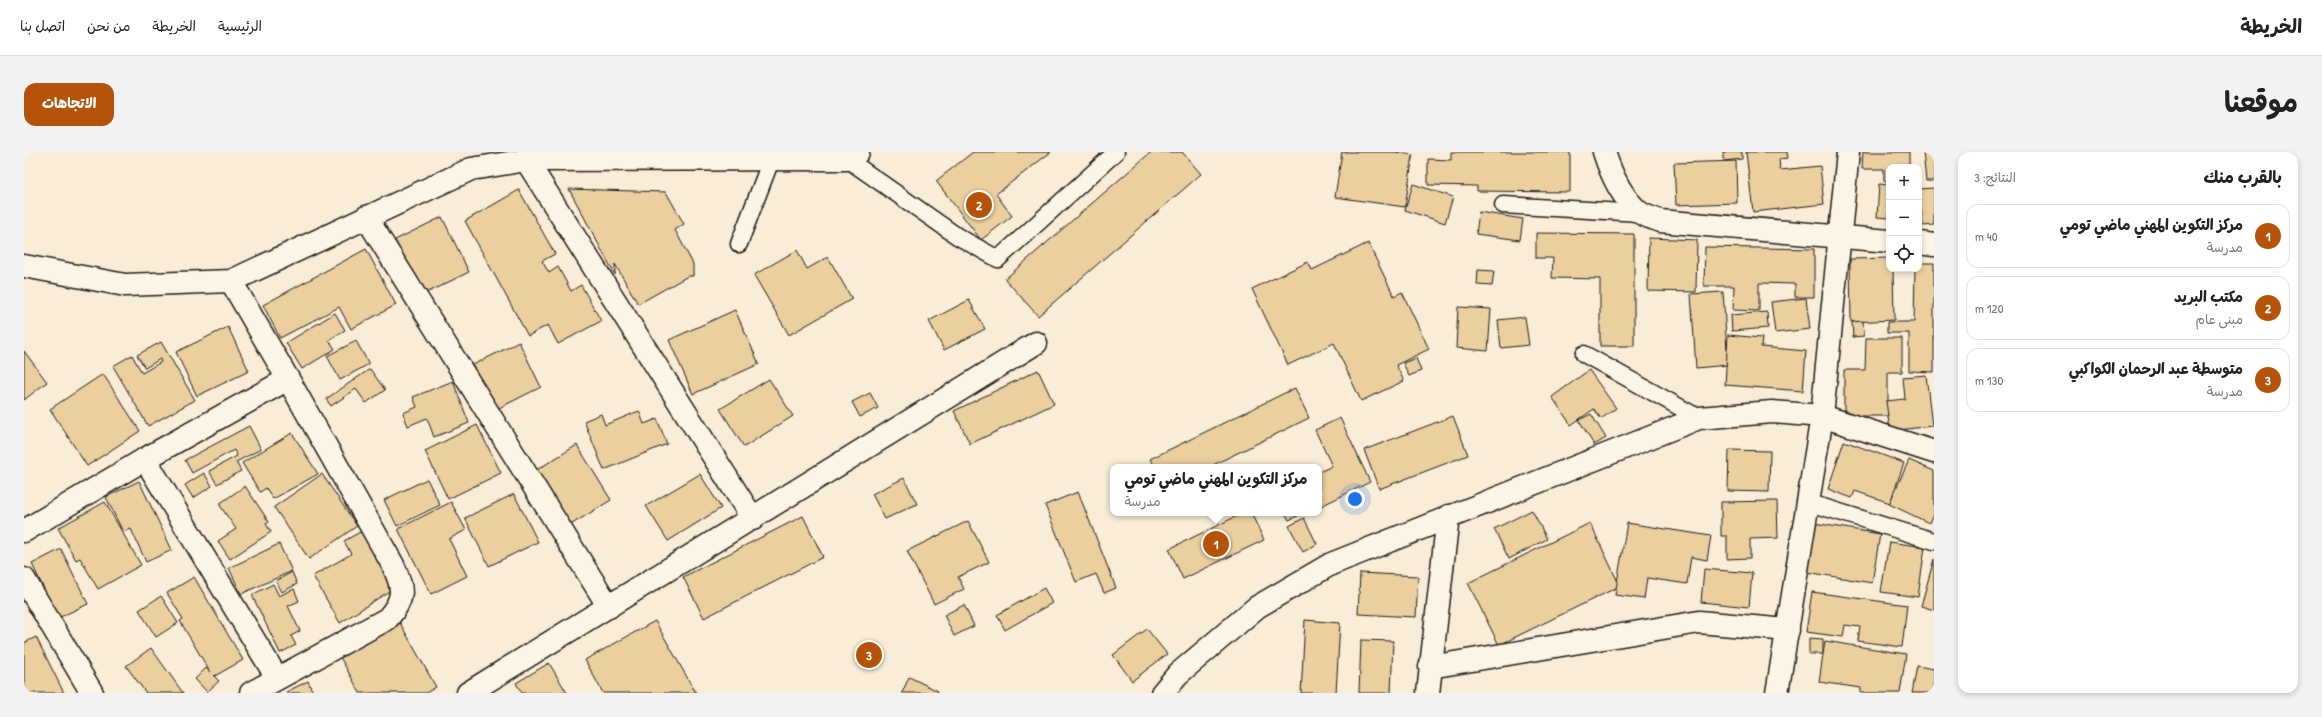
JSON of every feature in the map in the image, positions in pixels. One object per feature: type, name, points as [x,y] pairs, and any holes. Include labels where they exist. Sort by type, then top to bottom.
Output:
[{"type":"street","points":[[1604,152],[1608,166],[1621,192],[1640,213],[1660,221],[1886,240]]},
{"type":"street","points":[[1777,693],[1810,503],[1822,416],[1848,152]]},
{"type":"street","points":[[24,266],[125,285],[230,281],[471,169],[526,160],[771,160],[853,156]]},
{"type":"street","points":[[526,160],[753,519]]},
{"type":"street","points":[[366,217],[609,607]]},
{"type":"street","points":[[1922,243],[1934,245]]},
{"type":"street","points":[[230,281],[288,379],[393,565],[400,581],[401,595],[398,607],[387,619],[252,693]]},
{"type":"street","points":[[468,693],[753,519],[1036,343]]},
{"type":"street","points":[[24,531],[145,459],[288,379]]},
{"type":"street","points":[[1162,693],[1178,684],[1257,607],[1331,564],[1448,516],[1699,418],[1772,412],[1822,416],[1934,452]]},
{"type":"street","points":[[145,459],[277,678]]},
{"type":"street","points":[[1428,693],[1448,516]]},
{"type":"street","points":[[24,579],[92,693]]},
{"type":"street","points":[[1430,668],[1699,622],[1788,630]]},
{"type":"lane","points":[[853,156],[957,236],[998,259],[1116,152]]},
{"type":"lane","points":[[739,244],[771,160]]},
{"type":"lane","points":[[1503,205],[1640,213]]},
{"type":"lane","points":[[1584,354],[1699,418]]},
{"type":"lane","points":[[1810,503],[1934,541]]},
{"type":"building","points":[[973,152],[1051,152],[996,194],[1012,216],[981,240],[936,181]]},
{"type":"building","points":[[1151,152],[1182,152],[1201,174],[1038,316],[1005,279]]},
{"type":"building","points":[[1342,152],[1395,152],[1413,155],[1405,207],[1335,197]]},
{"type":"building","points":[[1451,152],[1570,152],[1570,192],[1477,191],[1477,186],[1428,185],[1428,159],[1451,160]]},
{"type":"building","points":[[1723,152],[1742,152],[1742,159],[1724,161]]},
{"type":"building","points":[[1746,152],[1787,152],[1788,158],[1779,159],[1780,170],[1820,166],[1824,204],[1753,212]]},
{"type":"building","points":[[1863,152],[1909,152],[1909,164],[1886,164],[1886,181],[1884,181],[1884,169],[1862,169]]},
{"type":"building","points":[[1923,152],[1934,152],[1934,181],[1926,181]]},
{"type":"building","points":[[1736,161],[1737,203],[1676,205],[1674,163]]},
{"type":"building","points":[[1413,184],[1453,197],[1445,223],[1405,210]]},
{"type":"building","points":[[1879,184],[1886,185],[1886,218],[1877,217]]},
{"type":"building","points":[[1934,188],[1934,225],[1923,226],[1922,189]]},
{"type":"building","points":[[569,189],[666,192],[684,224],[675,230],[693,264],[693,276],[688,276],[638,304],[615,264],[615,275]]},
{"type":"building","points":[[519,190],[555,254],[542,261],[549,273],[558,267],[571,291],[581,285],[601,321],[558,344],[548,325],[528,336],[465,221]]},
{"type":"building","points":[[1479,212],[1523,219],[1520,240],[1476,234]]},
{"type":"building","points":[[442,217],[469,272],[422,295],[395,240]]},
{"type":"building","points":[[1536,233],[1634,234],[1634,346],[1600,346],[1600,279],[1552,278],[1553,258],[1536,258]]},
{"type":"building","points":[[1649,238],[1697,240],[1696,292],[1648,291]]},
{"type":"building","points":[[1368,243],[1394,296],[1402,292],[1429,349],[1396,365],[1404,381],[1361,401],[1334,343],[1288,365],[1252,289],[1308,262],[1312,270]]},
{"type":"building","points":[[1705,247],[1814,249],[1814,297],[1795,297],[1795,284],[1759,283],[1759,311],[1733,310],[1734,286],[1704,286]]},
{"type":"building","points":[[366,249],[396,305],[351,329],[339,307],[280,338],[263,305]]},
{"type":"building","points":[[797,250],[807,269],[828,257],[852,299],[789,335],[754,275]]},
{"type":"building","points":[[1886,258],[1886,272],[1893,272],[1894,320],[1851,322],[1850,259]]},
{"type":"building","points":[[1922,263],[1934,263],[1934,372],[1909,371],[1909,333],[1887,333],[1887,322],[1914,322],[1915,272],[1922,272]]},
{"type":"building","points":[[1478,270],[1494,271],[1492,286],[1477,285]]},
{"type":"building","points":[[1723,292],[1728,365],[1696,368],[1691,294]]},
{"type":"building","points":[[1806,298],[1810,329],[1775,333],[1771,302]]},
{"type":"building","points":[[969,300],[985,329],[944,350],[929,321]]},
{"type":"building","points":[[1458,307],[1491,309],[1488,351],[1456,348]]},
{"type":"building","points":[[735,310],[759,364],[693,394],[669,340]]},
{"type":"building","points":[[1767,312],[1768,328],[1732,331],[1731,315]]},
{"type":"building","points":[[335,313],[345,330],[329,340],[335,349],[302,369],[286,343]]},
{"type":"building","points":[[1525,317],[1529,345],[1501,348],[1498,320]]},
{"type":"building","points":[[1863,321],[1864,336],[1853,337],[1852,322]]},
{"type":"building","points":[[228,327],[249,371],[197,396],[176,352]]},
{"type":"building","points":[[1728,335],[1762,338],[1761,347],[1806,351],[1803,391],[1725,385]]},
{"type":"building","points":[[1866,338],[1902,338],[1902,372],[1888,372],[1888,416],[1844,416],[1844,370],[1865,370]]},
{"type":"building","points":[[356,341],[369,364],[340,380],[327,356]]},
{"type":"building","points":[[161,342],[195,400],[148,426],[113,366],[132,355],[142,373],[161,362],[160,359],[145,368],[137,355]]},
{"type":"building","points":[[519,342],[541,387],[495,410],[473,365]]},
{"type":"building","points":[[24,351],[47,382],[24,400]]},
{"type":"building","points":[[1416,358],[1421,371],[1409,376],[1403,363]]},
{"type":"building","points":[[370,369],[385,390],[366,403],[356,389],[331,406],[326,399]]},
{"type":"building","points":[[1038,370],[1054,404],[970,444],[954,411]]},
{"type":"building","points":[[1589,370],[1616,408],[1601,419],[1594,409],[1571,425],[1552,397]]},
{"type":"building","points":[[103,374],[140,431],[87,466],[50,409]]},
{"type":"building","points":[[1926,375],[1932,426],[1890,431],[1886,401],[1905,399],[1903,377]]},
{"type":"building","points":[[769,379],[793,416],[744,447],[720,409]]},
{"type":"building","points":[[453,381],[469,423],[434,437],[427,418],[408,426],[403,413],[417,407],[413,397]]},
{"type":"building","points":[[1295,388],[1309,418],[1215,464],[1153,464],[1150,459]]},
{"type":"building","points":[[870,393],[878,408],[860,417],[852,402]]},
{"type":"building","points":[[639,411],[644,424],[657,419],[667,444],[604,470],[584,421],[601,414],[605,425]]},
{"type":"building","points":[[1591,414],[1606,438],[1594,445],[1579,420]]},
{"type":"building","points":[[1453,416],[1468,455],[1379,489],[1364,450]]},
{"type":"building","points":[[1340,418],[1370,482],[1322,506],[1322,471],[1332,466],[1315,430]]},
{"type":"building","points":[[477,425],[501,473],[448,499],[425,451]]},
{"type":"building","points":[[249,426],[261,449],[236,462],[241,471],[217,484],[209,471],[237,456],[234,450],[192,473],[185,460]]},
{"type":"building","points":[[292,433],[318,474],[273,499],[266,488],[260,492],[242,463]]},
{"type":"building","points":[[1844,441],[1904,463],[1890,503],[1855,491],[1852,498],[1828,489]]},
{"type":"building","points":[[577,445],[611,500],[564,529],[530,474]]},
{"type":"building","points":[[1729,450],[1770,451],[1769,492],[1728,491]]},
{"type":"building","points":[[1909,460],[1934,471],[1934,511],[1929,523],[1889,504]]},
{"type":"building","points":[[204,473],[212,486],[193,498],[185,485]]},
{"type":"building","points":[[322,474],[357,526],[309,559],[274,507]]},
{"type":"building","points":[[700,474],[721,508],[668,541],[646,506]]},
{"type":"building","points":[[904,478],[917,504],[885,519],[872,494]]},
{"type":"building","points":[[427,479],[440,505],[397,526],[384,500]]},
{"type":"building","points":[[139,481],[172,550],[146,562],[131,529],[123,532],[106,497]]},
{"type":"building","points":[[245,486],[269,522],[266,524],[271,532],[230,559],[218,541],[236,529],[219,504]]},
{"type":"building","points":[[1078,492],[1116,588],[1104,593],[1096,574],[1076,582],[1045,505]]},
{"type":"building","points":[[514,494],[538,542],[489,566],[465,518]]},
{"type":"building","points":[[1777,501],[1778,538],[1750,539],[1750,558],[1727,559],[1727,536],[1721,536],[1721,502]]},
{"type":"building","points":[[105,502],[141,565],[98,589],[80,558],[76,560],[58,528]]},
{"type":"building","points":[[451,502],[466,530],[449,539],[467,576],[431,594],[398,529]]},
{"type":"building","points":[[1532,510],[1547,539],[1509,559],[1494,529]]},
{"type":"building","points":[[803,516],[823,557],[704,618],[683,577]]},
{"type":"building","points":[[1237,516],[1252,516],[1264,540],[1183,579],[1169,549]]},
{"type":"building","points":[[1287,516],[1298,516],[1289,520]]},
{"type":"building","points":[[1304,518],[1317,544],[1303,552],[1289,526]]},
{"type":"building","points":[[968,521],[989,562],[958,577],[964,589],[934,604],[907,551]]},
{"type":"building","points":[[1590,523],[1620,586],[1499,645],[1468,583]]},
{"type":"building","points":[[1627,523],[1711,536],[1707,560],[1691,557],[1687,584],[1647,578],[1644,599],[1615,595]]},
{"type":"building","points":[[1814,523],[1880,534],[1872,583],[1807,572]]},
{"type":"building","points":[[362,531],[394,588],[340,623],[313,576],[351,554],[344,541]]},
{"type":"building","points":[[1889,542],[1925,547],[1918,597],[1881,592]]},
{"type":"building","points":[[279,544],[292,571],[241,594],[229,568]]},
{"type":"building","points":[[61,549],[88,604],[58,618],[32,564]]},
{"type":"building","points":[[1934,559],[1934,610],[1921,606]]},
{"type":"building","points":[[1704,569],[1752,573],[1749,607],[1701,602]]},
{"type":"building","points":[[292,572],[297,584],[282,592],[276,581]]},
{"type":"building","points":[[1360,573],[1418,576],[1416,617],[1358,614]]},
{"type":"building","points":[[194,577],[243,660],[213,677],[180,621],[183,619],[167,593]]},
{"type":"building","points":[[273,584],[279,596],[294,589],[299,601],[288,606],[300,631],[291,636],[296,645],[280,653],[252,595]]},
{"type":"building","points":[[1044,588],[1052,603],[1005,630],[997,615]]},
{"type":"building","points":[[1812,592],[1907,605],[1902,647],[1858,641],[1860,627],[1845,625],[1843,637],[1806,632]]},
{"type":"building","points":[[161,596],[178,623],[156,637],[139,610]]},
{"type":"building","points":[[964,605],[974,626],[954,636],[944,615]]},
{"type":"building","points":[[1305,620],[1340,623],[1336,693],[1301,693]]},
{"type":"building","points":[[655,621],[696,693],[603,693],[585,660]]},
{"type":"building","points":[[400,623],[436,687],[426,693],[360,693],[340,657]]},
{"type":"building","points":[[1147,629],[1167,654],[1132,681],[1113,655]]},
{"type":"building","points":[[36,637],[64,693],[24,693],[24,643]]},
{"type":"building","points":[[1809,638],[1823,639],[1823,654],[1809,654]]},
{"type":"building","points":[[1361,640],[1393,641],[1391,693],[1359,693]]},
{"type":"building","points":[[1825,641],[1906,654],[1900,693],[1861,693],[1861,688],[1819,682]]},
{"type":"building","points":[[151,648],[183,693],[146,693],[126,666]]},
{"type":"building","points":[[549,663],[567,693],[522,693],[516,683]]},
{"type":"building","points":[[1917,666],[1934,669],[1934,693],[1912,693]]},
{"type":"building","points":[[206,668],[219,681],[207,692],[195,679]]},
{"type":"building","points":[[909,677],[938,691],[937,693],[902,693]]},
{"type":"building","points":[[308,681],[313,693],[286,693],[286,692]]},
{"type":"place","name":"مكتب البريد","points":[[979,205]]},
{"type":"place","name":"مركز التكوين المهني ماضي تومي","points":[[1216,544]]},
{"type":"place","name":"متوسطة عبد الرحمان الكواكبي","points":[[869,655]]}]
